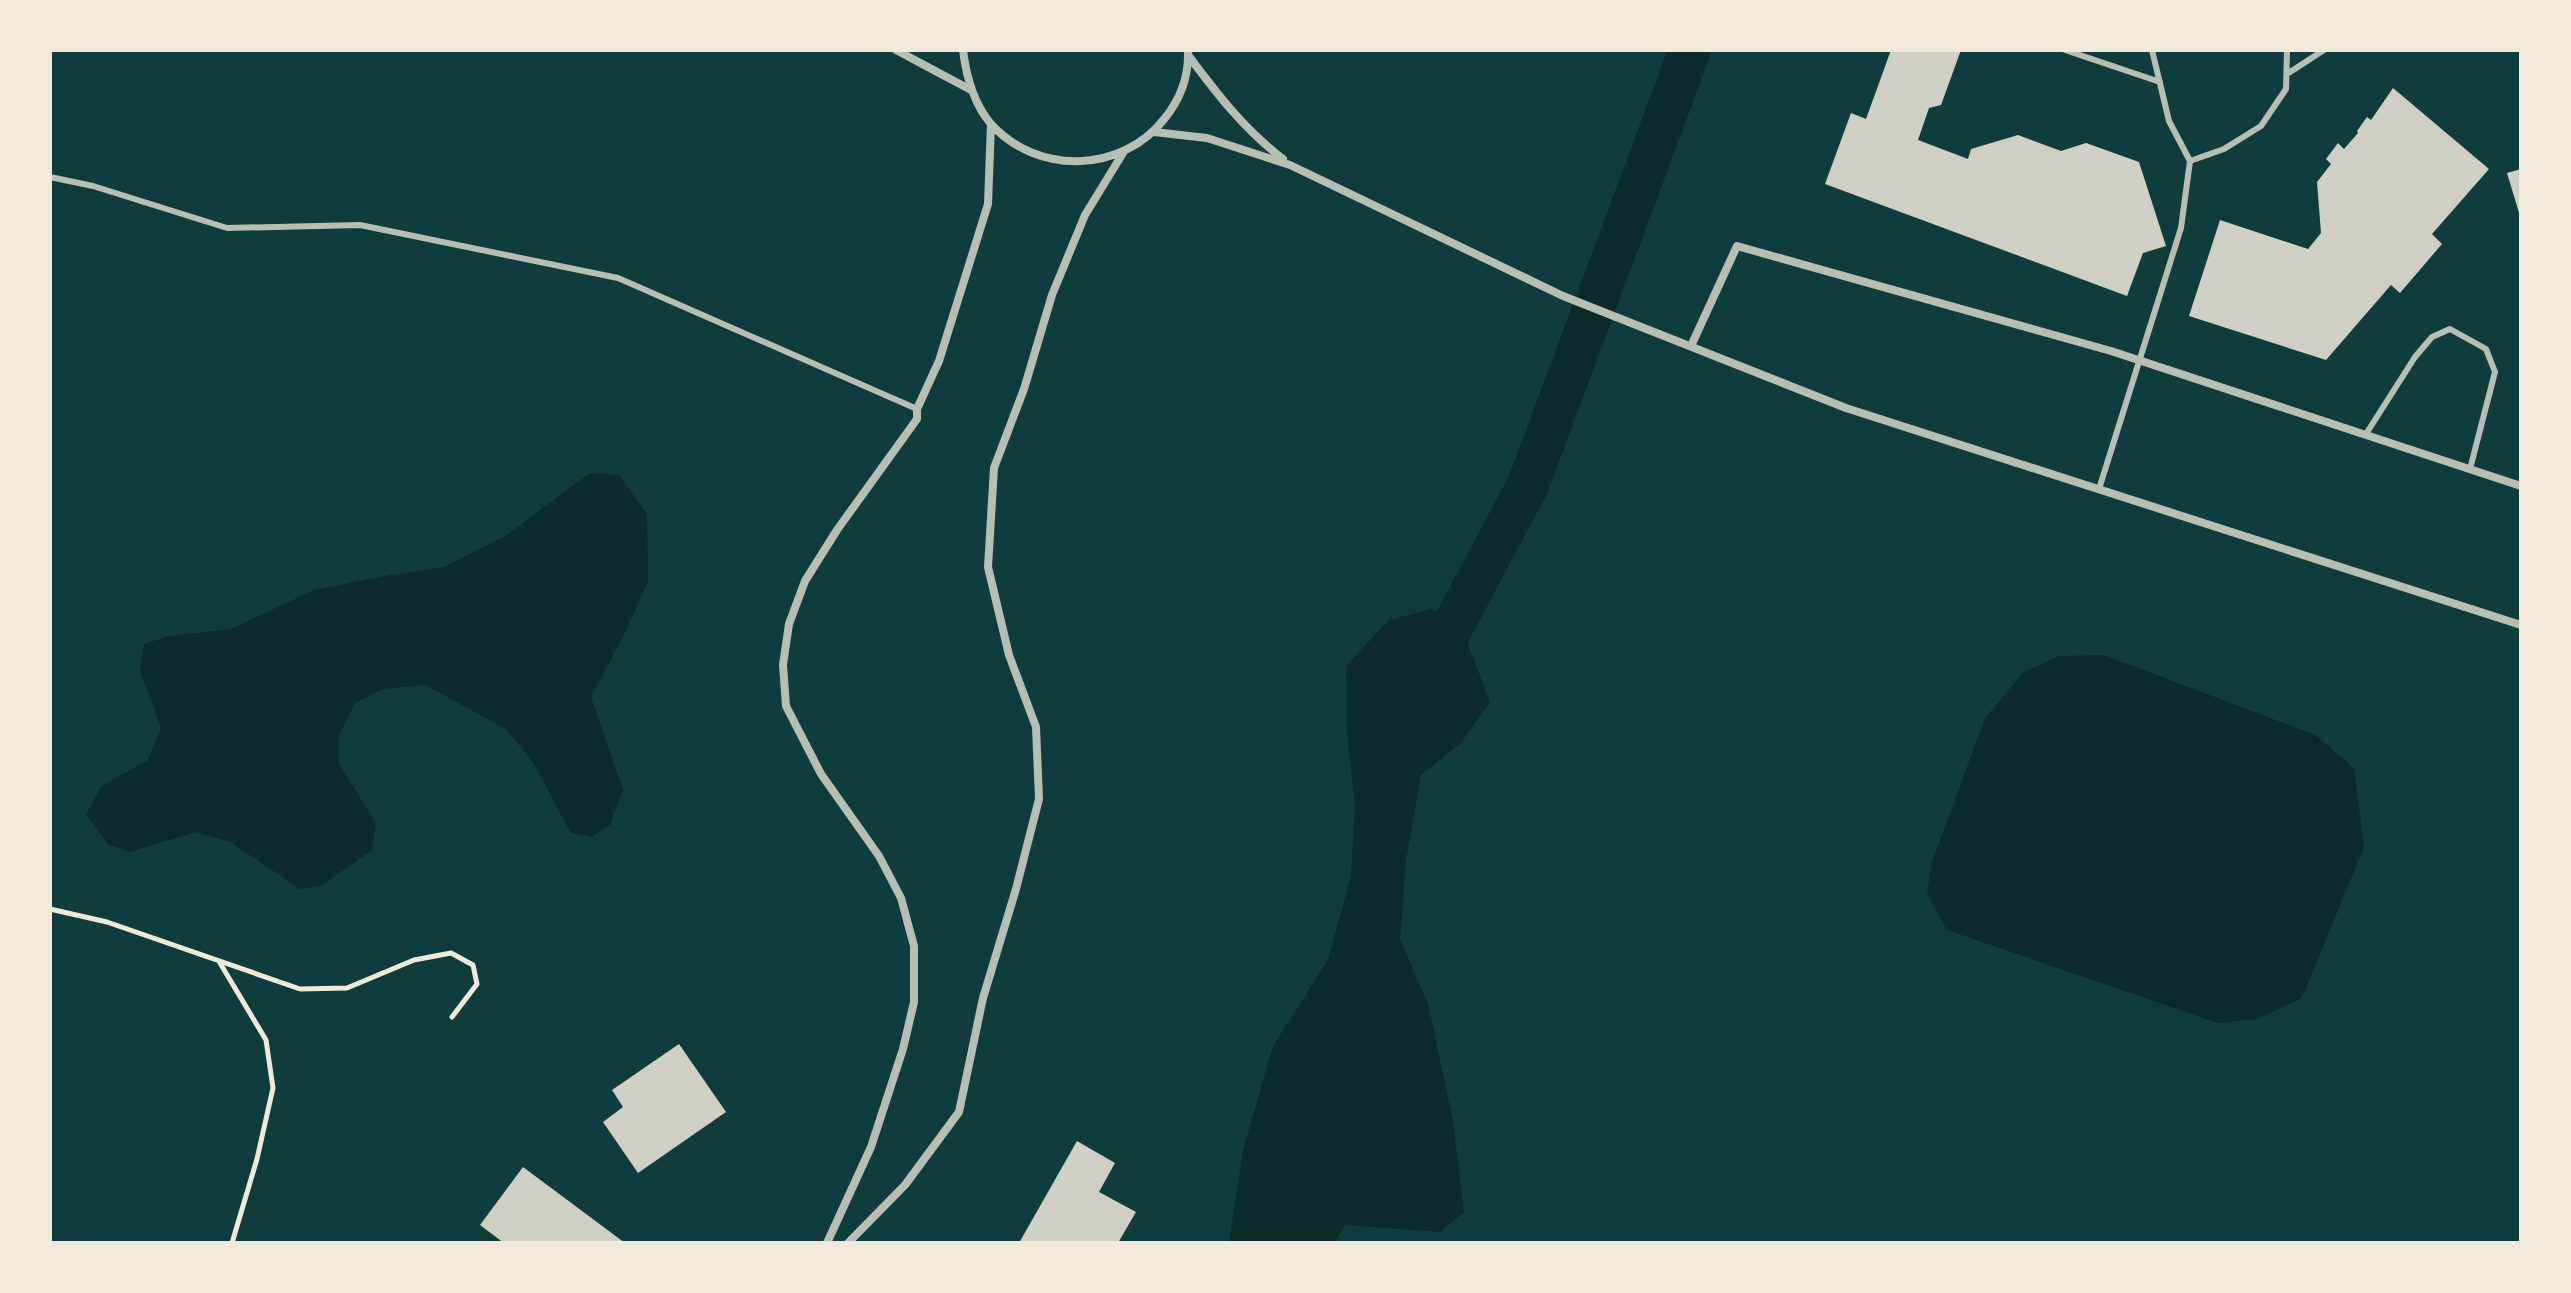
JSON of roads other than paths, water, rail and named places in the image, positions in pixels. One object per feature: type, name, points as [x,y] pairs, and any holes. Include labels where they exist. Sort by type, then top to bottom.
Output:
[{"type":"street","points":[[896,50],[971,90]]},
{"type":"street","points":[[963,50],[971,90],[991,124],[1019,147],[1052,160],[1088,162],[1123,153],[1154,132],[1177,103],[1189,67],[1188,52]]},
{"type":"street","points":[[1188,52],[1224,104],[1257,139],[1290,165]]},
{"type":"street","points":[[827,1243],[871,1147],[903,1049],[914,1002],[914,946],[894,884],[879,856],[821,774],[786,706],[783,665],[789,624],[805,581],[837,530],[917,419],[917,409],[939,361],[988,204],[991,124]]},
{"type":"street","points":[[1154,132],[1207,138],[1290,165],[1563,296],[1846,408],[2521,625]]},
{"type":"street","points":[[848,1243],[905,1185],[959,1112],[983,998],[1039,799],[1036,727],[1009,655],[988,567],[994,468],[1024,389],[1058,282],[1085,215],[1123,153]]},
{"type":"street","points":[[1691,346],[1737,246],[2140,360],[2521,486]]},
{"type":"lane","points":[[2065,50],[2160,82]]},
{"type":"lane","points":[[2099,489],[2181,228],[2190,161],[2169,121],[2152,50]]},
{"type":"lane","points":[[2190,161],[2224,149],[2261,126],[2286,89],[2287,50]]},
{"type":"lane","points":[[2286,74],[2324,50]]},
{"type":"lane","points":[[50,177],[93,186],[227,228],[360,225],[618,278],[917,409]]},
{"type":"lane","points":[[2366,434],[2415,357],[2432,337],[2450,329],[2486,349],[2495,372],[2470,469]]},
{"type":"water","points":[[590,473],[619,475],[647,514],[648,581],[591,697],[623,790],[610,825],[591,837],[570,832],[534,764],[507,730],[426,685],[382,689],[355,703],[338,737],[339,764],[376,823],[372,850],[321,886],[300,889],[230,842],[196,832],[130,852],[108,844],[86,814],[102,786],[148,760],[161,728],[140,671],[144,644],[169,636],[231,629],[314,590],[444,567],[507,535]]},
{"type":"water","points":[[1432,609],[1467,642],[1490,702],[1461,743],[1421,775],[1406,860],[1400,939],[1428,1004],[1453,1121],[1464,1212],[1440,1232],[1345,1225],[1334,1243],[1229,1243],[1243,1150],[1273,1046],[1328,960],[1351,876],[1355,806],[1347,733],[1346,666],[1389,620]]},
{"type":"water","points":[[2104,655],[2315,735],[2354,768],[2364,847],[2302,998],[2257,1019],[2218,1023],[1947,930],[1927,894],[1932,862],[1985,718],[2024,672],[2059,656]]},
{"type":"waterway","points":[[1425,678],[1528,485],[1690,50]]}]
